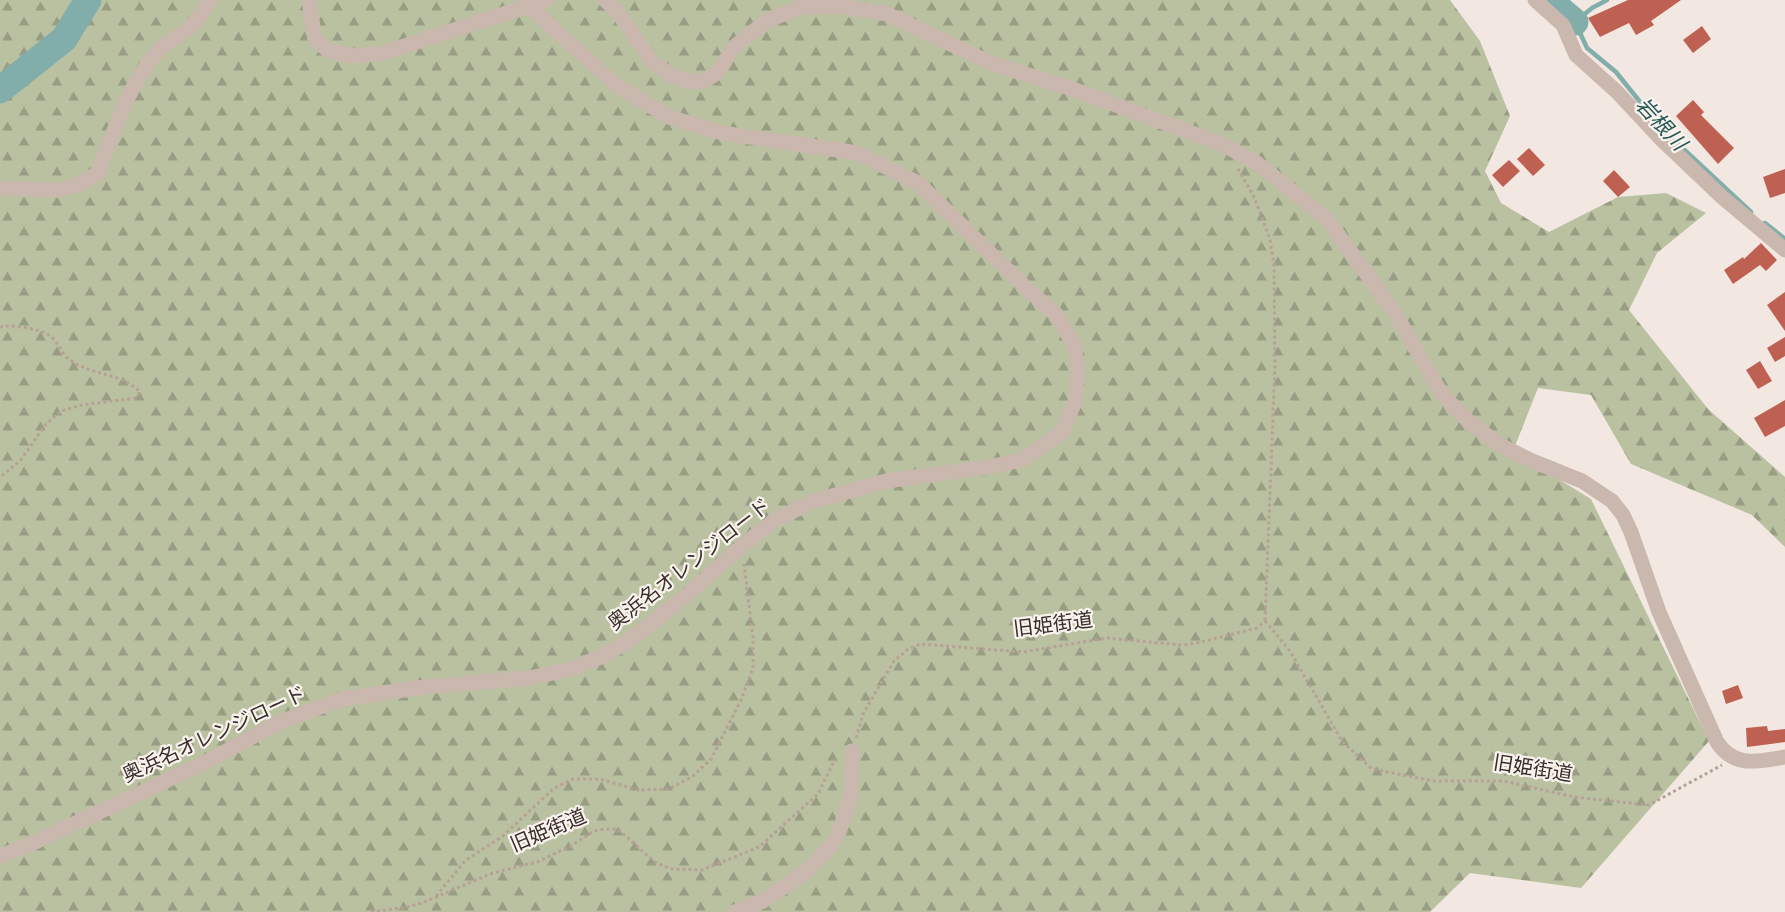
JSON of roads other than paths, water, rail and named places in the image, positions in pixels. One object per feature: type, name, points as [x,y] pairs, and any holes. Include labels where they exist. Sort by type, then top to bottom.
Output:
[{"type":"street","points":[[0,188],[56,190],[78,185],[98,173],[125,101],[139,75],[159,49],[189,29],[210,0]]},
{"type":"street","points":[[309,0],[315,40],[329,51],[352,56],[383,53],[526,3],[547,0]]},
{"type":"street","points":[[605,0],[616,10],[653,63],[671,75],[690,82],[704,81],[717,73],[734,47],[766,21],[801,7],[842,6],[887,14],[993,64],[1070,88],[1222,144],[1257,163],[1327,219],[1396,315],[1441,393],[1468,421],[1500,445],[1582,481],[1612,501],[1623,515],[1631,532],[1659,612],[1723,751],[1734,759],[1747,762],[1785,757]]},
{"type":"street","points":[[1535,0],[1563,25],[1576,55],[1617,92],[1660,138],[1722,197],[1785,250]]},
{"type":"street","name":"奥浜名オレンジロード","points":[[0,856],[29,845],[204,763],[280,722],[342,699],[424,687],[529,678],[571,669],[603,656],[630,640],[775,520],[814,501],[886,481],[1022,460],[1062,432],[1075,402],[1078,368],[1074,346],[1057,315],[1028,290],[918,183],[858,153],[722,133],[669,117],[616,85],[526,3]]},
{"type":"street","points":[[735,912],[763,901],[807,872],[830,847],[840,830],[851,793],[852,750]]},
{"type":"waterway","name":"岩根川","points":[[0,90],[64,39],[88,0]]},
{"type":"waterway","name":"岩根川","points":[[1549,0],[1575,22]]},
{"type":"waterway","name":"岩根川","points":[[1607,0],[1592,8],[1575,22],[1587,48],[1616,72],[1661,128],[1751,212]]},
{"type":"waterway","name":"岩根川","points":[[1765,223],[1785,239]]}]
